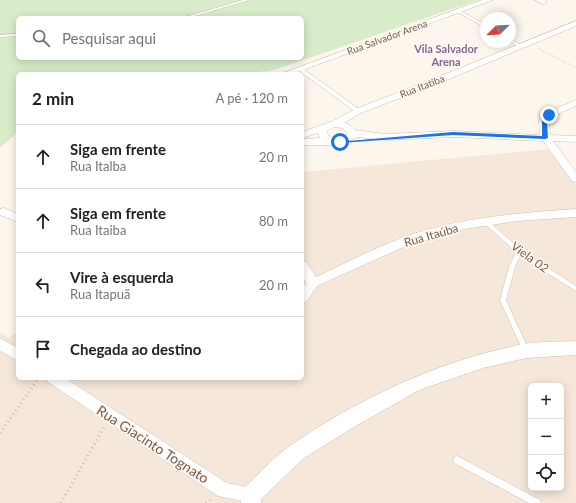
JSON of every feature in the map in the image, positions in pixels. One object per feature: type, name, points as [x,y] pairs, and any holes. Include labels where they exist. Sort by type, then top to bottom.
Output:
[{"type":"street","name":"Rua Salvador Arena","points":[[290,72],[489,0]]},
{"type":"street","name":"Rua Itatiba","points":[[324,127],[335,124],[358,111],[434,82],[576,23]]},
{"type":"street","points":[[576,103],[549,115],[544,120],[545,138],[576,178]]},
{"type":"street","points":[[335,124],[346,126],[352,132],[385,137]]},
{"type":"street","points":[[324,127],[322,130],[322,136],[340,141],[352,136],[352,132]]},
{"type":"street","points":[[304,134],[324,127]]},
{"type":"street","points":[[304,142],[453,134],[576,139]]},
{"type":"street","points":[[4,212],[16,217]]},
{"type":"street","name":"Rua Itaúba","points":[[304,295],[313,283],[404,242],[465,225],[516,217],[576,213]]},
{"type":"street","points":[[304,268],[313,283]]},
{"type":"street","points":[[0,344],[16,354]]},
{"type":"street","points":[[251,499],[297,452],[347,421],[413,385],[482,361],[526,351],[576,348]]},
{"type":"street","name":"Rua Giacinto Tognato","points":[[56,380],[224,490],[251,499]]},
{"type":"lane","points":[[191,16],[247,0]]},
{"type":"lane","points":[[458,11],[480,24]]},
{"type":"lane","points":[[0,36],[16,34]]},
{"type":"lane","points":[[516,42],[524,45]]},
{"type":"lane","points":[[300,69],[358,111]]},
{"type":"lane","name":"Viela 02","points":[[486,222],[520,252],[576,289]]},
{"type":"lane","points":[[520,252],[512,267],[503,300],[526,351]]},
{"type":"lane","points":[[458,460],[537,503]]},
{"type":"path","points":[[524,45],[576,68]]},
{"type":"path","points":[[0,433],[38,380]]},
{"type":"path","points":[[61,503],[111,416]]},
{"type":"shaded area","points":[[550,149],[576,184],[576,503],[0,503],[0,332],[9,338],[16,333],[16,380],[304,380],[304,172]]},
{"type":"green space","points":[[0,0],[478,0],[304,60],[304,16],[16,16],[16,60],[303,60],[274,70],[258,72],[16,72],[16,134],[0,148]]},
{"type":"district","name":"Vila Salvador Arena","points":[[446,54]]},
{"type":"route","points":[[340,142],[345,140],[385,137],[453,134],[545,138],[544,120],[549,115]]}]
